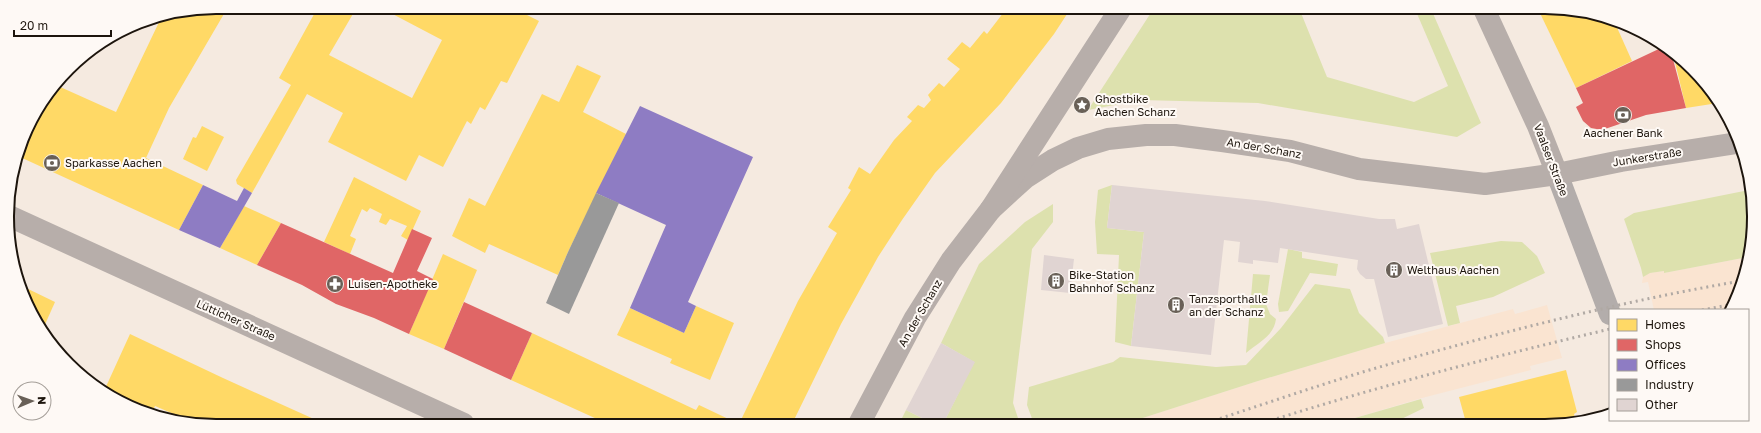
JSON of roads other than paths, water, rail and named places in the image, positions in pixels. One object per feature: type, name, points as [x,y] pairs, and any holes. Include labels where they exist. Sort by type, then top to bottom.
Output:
[{"type":"main road","name":"An der Schanz","points":[[862,419],[919,312],[951,261],[991,209],[1117,14]]},
{"type":"main road","name":"Vaalser Straße","points":[[1486,14],[1538,126],[1557,174]]},
{"type":"main road","name":"An der Schanz","points":[[991,209],[1025,178],[1053,160],[1078,148],[1108,139],[1146,135],[1175,135],[1222,140],[1290,151],[1359,169],[1485,184],[1557,174]]},
{"type":"main road","name":"Junkerstraße","points":[[1557,174],[1621,161],[1734,144]]},
{"type":"main road","name":"Lütticher Straße","points":[[14,218],[453,419]]},
{"type":"street","name":"Vaalser Straße","points":[[1557,174],[1609,311]]},
{"type":"railway","points":[[1218,419],[1366,371],[1477,340],[1609,307],[1736,282]]},
{"type":"railway","points":[[1707,309],[1726,305]]},
{"type":"railway","points":[[1275,419],[1434,373],[1609,329]]},
{"type":"place","name":"Ghostbike Aachen Schanz","points":[[1082,105]]},
{"type":"place","name":"Aachener Bank","points":[[1623,115]]},
{"type":"place","name":"Sparkasse Aachen","points":[[52,163]]},
{"type":"place","name":"Welthaus Aachen","points":[[1394,270]]},
{"type":"place","name":"Bike-Station Bahnhof Schanz","points":[[1056,281]]},
{"type":"place","name":"Luisen-Apotheke","points":[[335,284]]},
{"type":"place","name":"Tanzsporthalle an der Schanz","points":[[1176,305]]}]
